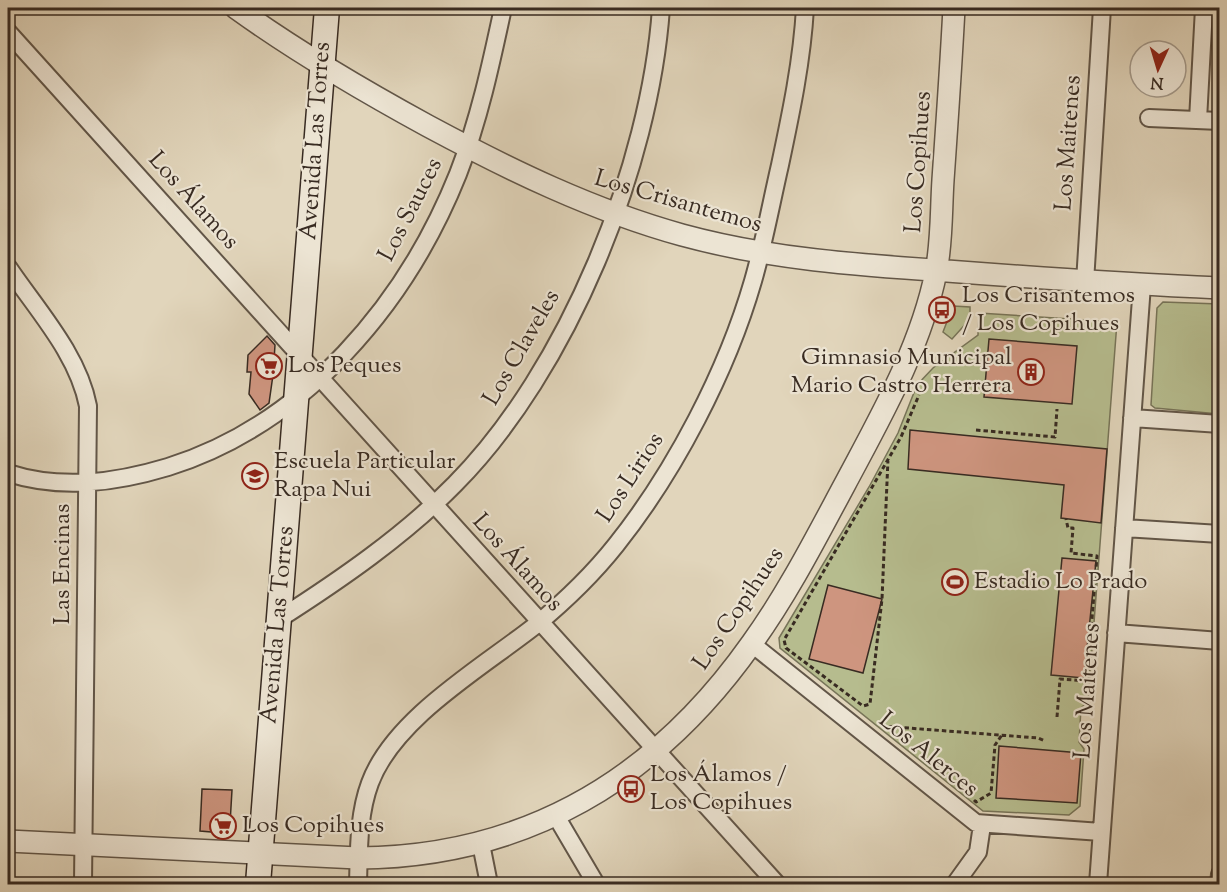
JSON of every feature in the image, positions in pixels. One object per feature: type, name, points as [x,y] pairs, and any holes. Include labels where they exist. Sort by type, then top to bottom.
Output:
[{"type":"main road","name":"Avenida Las Torres","points":[[258,885],[327,8]]},
{"type":"street","name":"Los Crisantemos","points":[[236,8],[322,65],[467,148],[566,196],[684,236],[761,252],[849,265],[1085,282],[1220,288]]},
{"type":"street","name":"Los Sauces","points":[[8,473],[46,482],[88,483],[160,470],[210,452],[261,425],[320,379],[360,334],[410,268],[440,217],[467,148],[486,84],[503,8]]},
{"type":"street","name":"Los Claveles","points":[[279,619],[320,591],[433,505],[478,458],[524,396],[571,313],[614,214],[633,159],[649,97],[661,8]]},
{"type":"street","name":"Los Lirios","points":[[358,885],[358,858],[364,800],[373,775],[388,749],[419,715],[538,623],[600,565],[639,514],[698,413],[731,343],[761,252],[794,97],[805,8]]},
{"type":"street","name":"Los Copihues","points":[[8,841],[358,858],[426,854],[481,844],[520,832],[556,816],[606,787],[653,750],[708,698],[752,644],[811,547],[887,402],[925,313],[936,271],[954,8]]},
{"type":"street","name":"Los Maitenes","points":[[1085,282],[1102,8]]},
{"type":"street","points":[[1198,120],[1204,8]]},
{"type":"street","points":[[1215,8],[1220,8]]},
{"type":"street","name":"Los Álamos","points":[[8,32],[538,623],[777,885]]},
{"type":"street","points":[[1149,118],[1220,121]]},
{"type":"street","name":"Las Encinas","points":[[8,267],[72,361],[88,406],[83,885]]},
{"type":"street","name":"Los Maitenes","points":[[1098,885],[1142,285]]},
{"type":"street","points":[[1132,418],[1220,424]]},
{"type":"street","points":[[1124,528],[1220,534]]},
{"type":"street","points":[[1116,633],[1220,641]]},
{"type":"street","name":"Los Alerces","points":[[752,644],[971,820],[982,825],[1101,832]]},
{"type":"street","points":[[556,816],[596,885]]},
{"type":"street","points":[[955,885],[978,852],[982,825]]},
{"type":"street","points":[[481,844],[489,885]]},
{"type":"street","points":[[1219,885],[1220,874]]},
{"type":"path","points":[[888,459],[882,599],[870,704],[863,706],[786,648],[784,640],[888,459],[919,394]]},
{"type":"path","points":[[976,430],[1055,436],[1057,409]]},
{"type":"path","points":[[1056,717],[1060,679],[1087,681],[1097,556],[1071,553],[1073,528],[1068,528],[1066,519]]},
{"type":"path","points":[[892,735],[882,726],[1038,738],[1045,741]]},
{"type":"path","points":[[967,794],[976,802],[991,793],[995,745],[1002,735]]},
{"type":"green space","points":[[1163,302],[1219,304],[1219,414],[1155,408],[1151,405],[1157,308]]},
{"type":"green space","points":[[953,306],[970,307],[970,319],[952,339],[943,332]]},
{"type":"green space","name":"Estadio Lo Prado","points":[[979,313],[1117,322],[1088,701],[1081,708],[1079,742],[1084,749],[1080,806],[1069,815],[983,811],[780,648],[779,638],[869,487],[898,433],[917,385],[933,368],[978,335]]},
{"type":"building","points":[[267,336],[275,345],[273,375],[269,403],[260,410],[249,394],[251,372],[247,372],[248,355]]},
{"type":"building","name":"Gimnasio Municipal Mario Castro Herrera","points":[[989,339],[1077,346],[1072,404],[984,397]]},
{"type":"building","points":[[910,430],[1107,449],[1101,523],[1061,518],[1064,485],[908,469]]},
{"type":"building","points":[[1062,558],[1096,561],[1084,678],[1051,675]]},
{"type":"building","points":[[828,585],[882,599],[863,673],[809,659]]},
{"type":"building","points":[[999,746],[1081,753],[1077,803],[996,798]]},
{"type":"building","points":[[202,789],[232,790],[230,824],[223,833],[200,831]]},
{"type":"place","name":"Los Crisantemos / Los Copihues","points":[[942,310]]},
{"type":"place","name":"Los Peques","points":[[269,366]]},
{"type":"place","name":"Gimnasio Municipal Mario Castro Herrera","points":[[1031,372]]},
{"type":"place","name":"Escuela Particular Rapa Nui","points":[[255,476]]},
{"type":"place","name":"Estadio Lo Prado","points":[[955,582]]},
{"type":"place","name":"Los Álamos / Los Copihues","points":[[631,789]]},
{"type":"place","name":"Los Copihues","points":[[223,826]]}]
